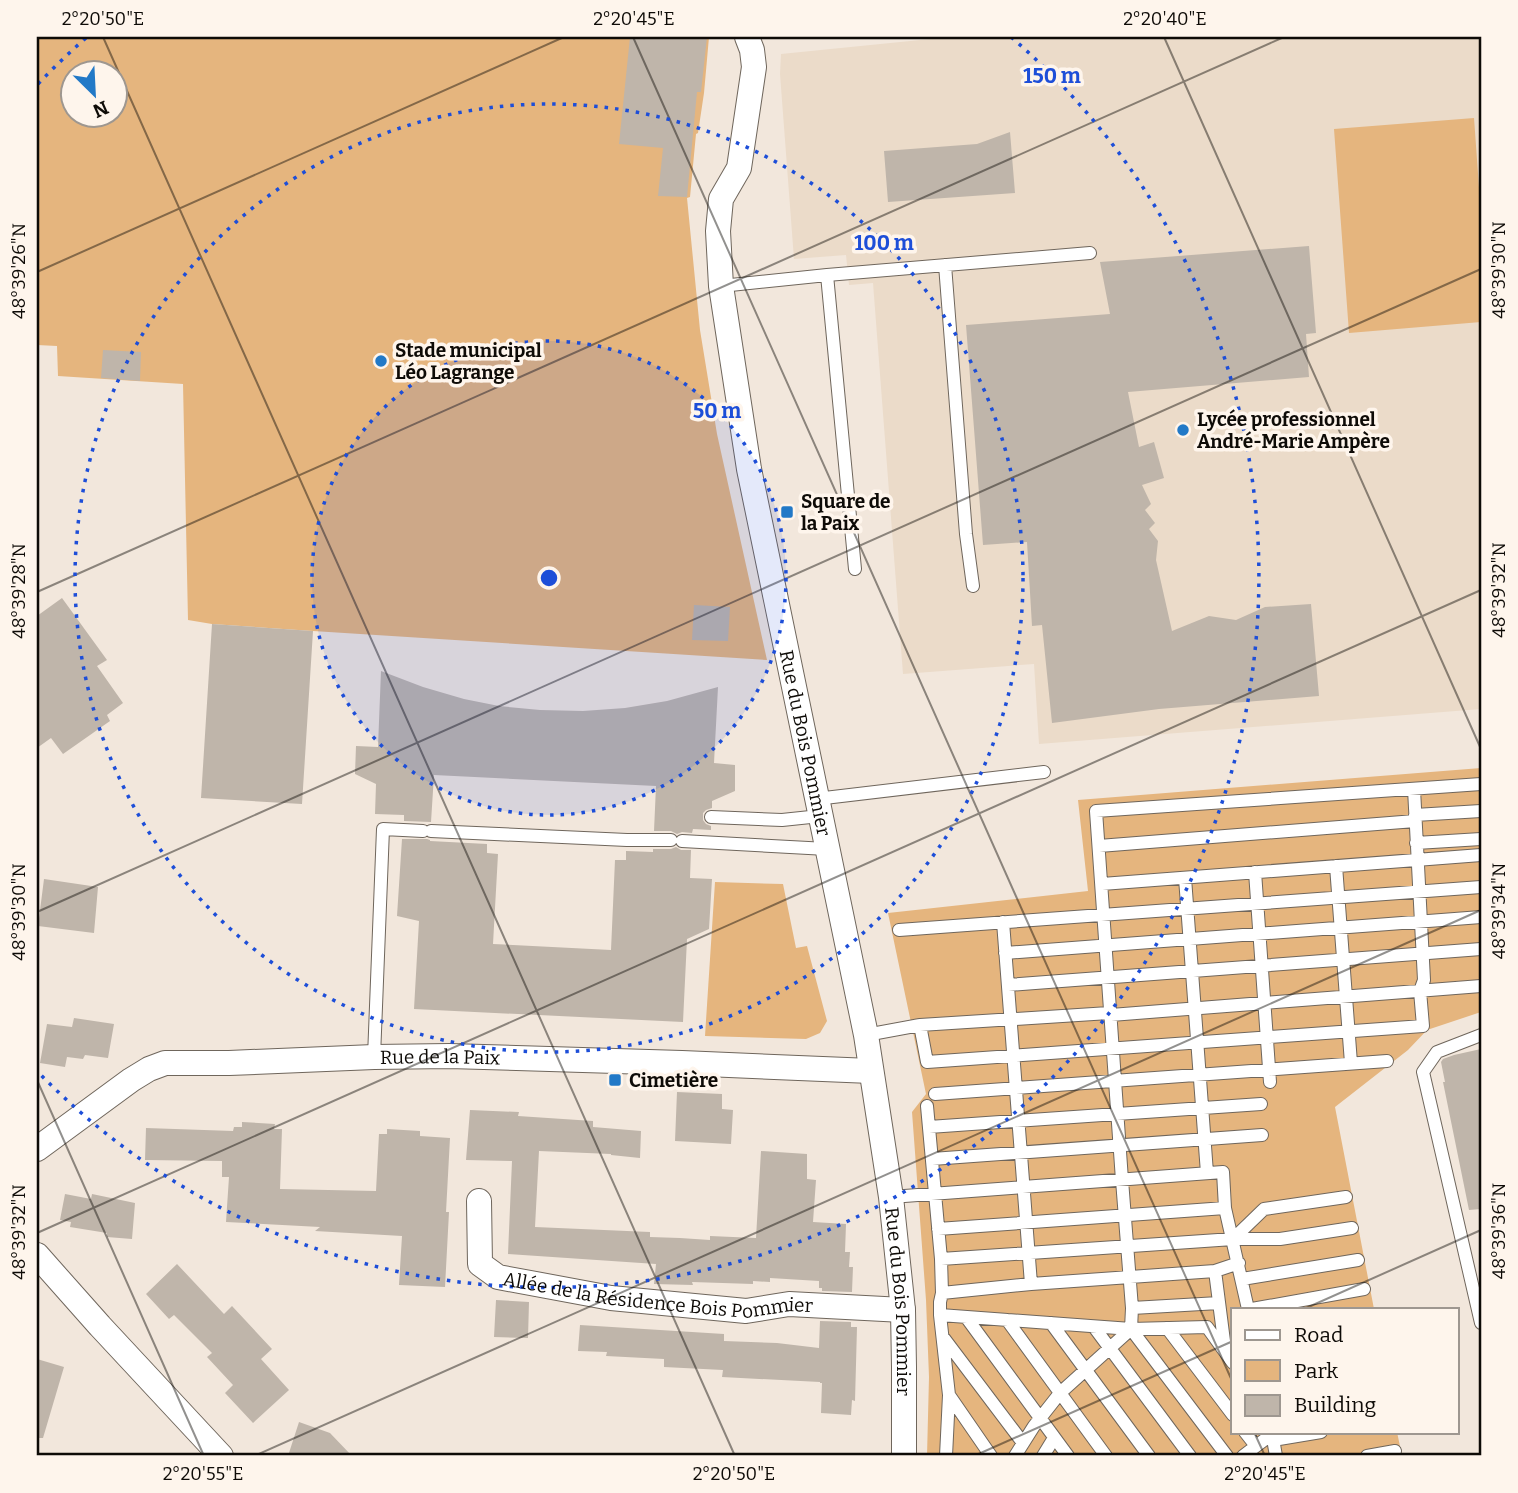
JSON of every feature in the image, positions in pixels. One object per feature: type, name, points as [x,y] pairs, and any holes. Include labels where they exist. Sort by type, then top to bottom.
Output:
[{"type":"street","name":"Rue du Bois Pommier","points":[[747,37],[754,66],[739,168],[721,199],[718,230],[721,286],[749,469],[866,1035],[891,1197],[903,1310],[904,1456]]},
{"type":"street","name":"Rue de la Paix","points":[[37,1150],[131,1080],[165,1063],[449,1056],[871,1071]]},
{"type":"street","name":"Allée de la Résidence Bois Pommier","points":[[479,1201],[480,1264],[498,1277],[611,1297],[746,1311],[789,1304],[903,1310]]},
{"type":"street","points":[[37,1255],[221,1456]]},
{"type":"lane","points":[[721,286],[1090,253]]},
{"type":"lane","points":[[945,265],[966,534],[973,586]]},
{"type":"lane","points":[[827,275],[855,569]]},
{"type":"lane","points":[[711,817],[782,820],[818,807],[1044,772]]},
{"type":"lane","points":[[1227,1456],[1131,1329],[1130,1277],[1096,811],[1481,784]]},
{"type":"lane","points":[[920,1025],[927,1062],[1423,1026],[1420,991],[1424,980],[1414,789]]},
{"type":"lane","points":[[1099,846],[1481,811]]},
{"type":"lane","points":[[374,1056],[383,829],[676,840],[827,849]]},
{"type":"lane","points":[[1416,844],[1481,839]]},
{"type":"lane","points":[[1102,884],[1481,855]]},
{"type":"lane","points":[[1335,866],[1351,1063]]},
{"type":"lane","points":[[1255,872],[1269,1075]]},
{"type":"lane","points":[[1185,878],[1207,1173]]},
{"type":"lane","points":[[899,930],[1481,887]]},
{"type":"lane","points":[[1005,953],[1481,917]]},
{"type":"lane","points":[[1003,922],[1031,1284]]},
{"type":"lane","points":[[1008,985],[1481,949]]},
{"type":"lane","points":[[866,1035],[920,1025],[1108,1013],[1111,1015],[1481,986]]},
{"type":"lane","points":[[1481,1035],[1437,1052],[1423,1072],[1481,1323]]},
{"type":"lane","points":[[935,1094],[1200,1074],[1269,1075],[1351,1063],[1388,1061]]},
{"type":"lane","points":[[929,1127],[1261,1104]]},
{"type":"lane","points":[[927,1106],[941,1259],[940,1315],[948,1395],[946,1451],[955,1456]]},
{"type":"lane","points":[[932,1159],[1262,1135]]},
{"type":"lane","points":[[891,1197],[1223,1172],[1225,1208],[1250,1308]]},
{"type":"lane","points":[[1233,1239],[1265,1209],[1346,1197]]},
{"type":"lane","points":[[938,1229],[1225,1208]]},
{"type":"lane","points":[[941,1259],[1233,1239],[1280,1239],[1352,1228]]},
{"type":"lane","points":[[1242,1279],[1358,1260]]},
{"type":"lane","points":[[942,1293],[1215,1271],[1239,1263]]},
{"type":"lane","points":[[1215,1271],[1229,1358]]},
{"type":"lane","points":[[1256,1308],[1364,1289]]},
{"type":"lane","points":[[1132,1308],[1219,1303]]},
{"type":"lane","points":[[940,1315],[1131,1329],[1207,1327],[1229,1358]]},
{"type":"lane","points":[[966,1317],[1068,1456]]},
{"type":"lane","points":[[1007,1320],[1106,1456]]},
{"type":"lane","points":[[1051,1323],[1149,1456]]},
{"type":"lane","points":[[1094,1327],[1189,1456]]},
{"type":"lane","points":[[1167,1328],[1231,1413]]},
{"type":"lane","points":[[1015,1456],[1060,1393],[1131,1329]]},
{"type":"lane","points":[[942,1335],[1023,1443]]},
{"type":"lane","points":[[948,1395],[992,1456]]},
{"type":"lane","points":[[1247,1434],[1256,1446]]},
{"type":"lane","points":[[1243,1456],[1272,1435],[1276,1456]]},
{"type":"lane","points":[[1043,1456],[1054,1438]]},
{"type":"lane","points":[[1367,1456],[1395,1451]]},
{"type":"shaded area","name":"Lycée professionnel André-Marie Ampère","points":[[950,37],[1481,37],[1481,709],[1039,744],[1034,664],[903,674],[873,283],[849,285],[846,255],[794,259],[780,74],[781,54]]},
{"type":"green space","name":"Stade municipal Léo Lagrange","points":[[37,37],[709,37],[690,197],[687,198],[700,330],[717,434],[767,660],[313,631],[188,620],[183,384],[58,376],[57,346],[37,345]]},
{"type":"green space","points":[[1474,118],[1481,215],[1481,322],[1349,333],[1334,129]]},
{"type":"green space","points":[[1481,768],[1481,1012],[1427,1030],[1408,1050],[1335,1107],[1374,1308],[1231,1308],[1231,1434],[1397,1434],[1402,1456],[927,1456],[929,1377],[926,1300],[912,1112],[926,1094],[888,913],[1088,891],[1078,800]]},
{"type":"green space","points":[[715,882],[783,884],[796,948],[807,946],[827,1021],[820,1033],[806,1039],[705,1036]]},
{"type":"building","points":[[630,37],[707,37],[701,92],[697,92],[687,197],[658,196],[663,148],[619,144]]},
{"type":"building","points":[[1010,132],[1015,193],[888,202],[884,151],[977,144]]},
{"type":"building","points":[[1309,246],[1316,333],[1306,334],[1309,377],[1128,392],[1139,447],[1154,442],[1164,478],[1142,485],[1151,504],[1145,510],[1155,523],[1149,529],[1158,541],[1156,560],[1172,631],[1209,616],[1236,620],[1265,607],[1311,604],[1319,696],[1159,709],[1052,723],[1042,625],[1032,626],[1027,542],[983,545],[966,325],[1110,314],[1100,262]]},
{"type":"building","points":[[103,350],[141,352],[140,381],[101,378]]},
{"type":"building","points":[[62,598],[107,660],[97,666],[123,703],[107,715],[110,721],[63,754],[51,738],[37,748],[37,616]]},
{"type":"building","points":[[694,605],[730,607],[728,641],[692,640]]},
{"type":"building","points":[[212,624],[313,631],[302,804],[201,798]]},
{"type":"building","points":[[381,671],[464,699],[540,710],[625,708],[667,701],[718,687],[714,763],[735,765],[735,791],[712,801],[712,808],[703,813],[703,820],[711,826],[711,830],[693,829],[692,833],[677,834],[671,831],[654,831],[656,786],[434,775],[431,822],[404,821],[404,815],[375,814],[376,784],[355,774],[356,746],[378,747]]},
{"type":"building","points":[[402,839],[487,844],[487,853],[498,854],[493,944],[611,950],[615,860],[626,860],[626,851],[653,852],[653,849],[676,847],[691,850],[690,878],[712,879],[709,929],[687,939],[683,1022],[414,1009],[419,921],[397,916]]},
{"type":"building","points":[[44,879],[98,887],[94,933],[38,926]]},
{"type":"building","points":[[74,1018],[114,1024],[108,1058],[85,1055],[83,1059],[67,1057],[65,1067],[40,1063],[47,1024],[72,1027]]},
{"type":"building","points":[[1481,1049],[1481,1209],[1469,1210],[1441,1062],[1454,1055]]},
{"type":"building","points":[[677,1092],[722,1094],[722,1109],[733,1110],[731,1144],[675,1141]]},
{"type":"building","points":[[470,1110],[519,1112],[518,1116],[593,1121],[593,1127],[641,1131],[640,1158],[539,1151],[535,1227],[650,1232],[650,1237],[710,1240],[710,1236],[756,1238],[761,1151],[807,1154],[807,1179],[816,1180],[813,1222],[846,1224],[845,1252],[850,1252],[849,1267],[853,1267],[852,1292],[822,1291],[819,1281],[770,1278],[770,1282],[753,1281],[753,1284],[654,1284],[656,1264],[508,1254],[512,1161],[466,1160]]},
{"type":"building","points":[[242,1122],[275,1124],[274,1129],[282,1129],[280,1189],[376,1191],[379,1134],[387,1134],[387,1129],[420,1131],[420,1136],[450,1138],[445,1287],[399,1285],[402,1236],[315,1231],[320,1227],[226,1222],[229,1177],[222,1177],[222,1161],[145,1160],[146,1128],[233,1131],[234,1127],[242,1127]]},
{"type":"building","points":[[65,1194],[91,1199],[92,1194],[135,1203],[132,1239],[107,1237],[107,1233],[70,1227],[71,1222],[60,1220]]},
{"type":"building","points":[[177,1264],[224,1314],[232,1306],[272,1349],[261,1359],[289,1390],[253,1423],[225,1393],[233,1385],[207,1357],[212,1353],[174,1315],[169,1319],[146,1294]]},
{"type":"building","points":[[496,1300],[529,1302],[528,1338],[494,1337]]},
{"type":"building","points":[[820,1321],[851,1322],[851,1327],[857,1327],[855,1401],[852,1400],[851,1415],[821,1413],[820,1382],[722,1377],[723,1370],[664,1367],[664,1359],[606,1356],[607,1352],[578,1351],[580,1325],[724,1334],[724,1341],[819,1348]]},
{"type":"building","points":[[37,1359],[64,1367],[43,1438],[37,1438]]},
{"type":"building","points":[[299,1422],[330,1433],[352,1456],[288,1456]]},
{"type":"place","name":"Stade municipal Léo Lagrange","points":[[381,361]]},
{"type":"place","name":"Lycée professionnel André-Marie Ampère","points":[[1183,430]]},
{"type":"place","name":"Square de la Paix","points":[[787,512]]},
{"type":"place","name":"Cimetière","points":[[615,1080]]}]
